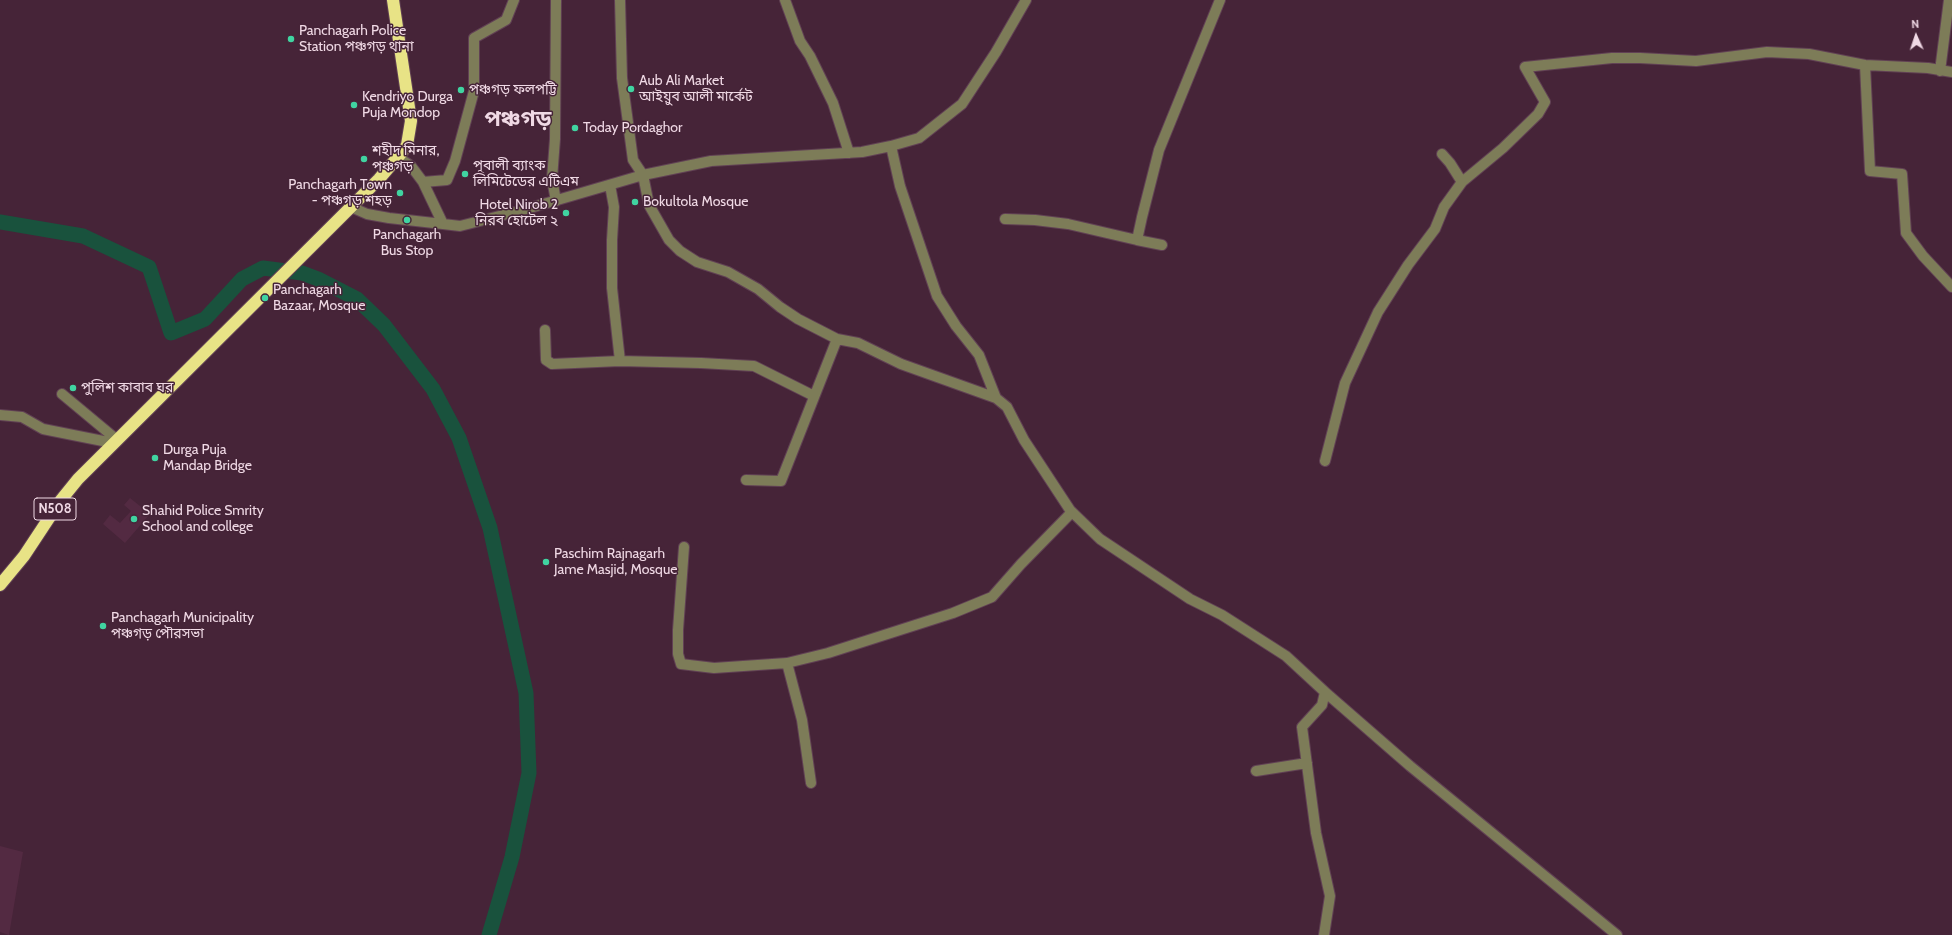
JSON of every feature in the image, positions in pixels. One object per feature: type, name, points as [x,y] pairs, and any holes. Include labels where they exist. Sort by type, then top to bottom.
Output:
[{"type":"highway","points":[[393,0],[411,121],[407,145],[398,157]]},
{"type":"highway","name":"N508","points":[[0,585],[24,556],[61,500],[78,479],[379,179],[398,157]]},
{"type":"street","points":[[423,182],[447,180],[455,161],[474,91],[474,38],[506,20],[514,0]]},
{"type":"street","points":[[556,0],[555,139],[552,179],[556,201]]},
{"type":"street","points":[[620,0],[622,78],[633,160],[643,175],[649,205],[669,240],[680,251],[697,262],[728,272],[758,288],[780,307],[798,319],[837,340],[858,343],[901,364],[996,398],[1007,407],[1024,440],[1072,512],[1100,539],[1190,599],[1222,615],[1286,656],[1410,766],[1617,935]]},
{"type":"street","points":[[784,0],[800,41],[810,56],[833,103],[849,153]]},
{"type":"street","points":[[351,207],[367,214],[389,218],[460,226],[556,201],[643,175],[711,161],[849,153],[891,146],[919,138],[962,104],[996,52],[1026,0]]},
{"type":"street","points":[[1137,240],[1159,150],[1220,0]]},
{"type":"street","points":[[1940,71],[1949,0]]},
{"type":"street","points":[[1325,461],[1345,383],[1378,312],[1405,270],[1435,229],[1444,207],[1462,182],[1503,148],[1538,114],[1545,102],[1525,67],[1612,58],[1696,61],[1767,52],[1809,54],[1864,64],[1928,68],[1952,72]]},
{"type":"street","points":[[1864,64],[1870,171],[1902,174],[1906,233],[1924,256],[1952,287]]},
{"type":"street","points":[[891,146],[900,186],[937,296],[956,326],[979,355],[996,398]]},
{"type":"street","points":[[1442,154],[1450,163],[1462,182]]},
{"type":"street","points":[[398,157],[411,166],[423,182],[443,224]]},
{"type":"street","points":[[610,185],[614,207],[612,288],[620,361]]},
{"type":"street","points":[[1005,219],[1035,220],[1068,224],[1162,245]]},
{"type":"street","points":[[545,330],[546,360],[552,364],[620,361],[754,366],[814,396]]},
{"type":"street","points":[[746,480],[781,481],[837,340]]},
{"type":"street","points":[[62,394],[115,441]]},
{"type":"street","points":[[0,415],[22,416],[43,429],[115,441]]},
{"type":"street","points":[[684,547],[678,630],[678,654],[681,664],[714,668],[788,663],[828,653],[905,627],[954,613],[992,597],[1021,564],[1072,512]]},
{"type":"street","points":[[788,663],[796,691],[803,726],[811,783]]},
{"type":"street","points":[[1324,935],[1330,896],[1316,833],[1308,763],[1302,727],[1322,705],[1325,692]]},
{"type":"street","points":[[1256,771],[1308,763]]},
{"type":"shaded area","name":"Shahid Police Smrity School and college","points":[[130,498],[150,514],[125,543],[103,524],[110,515],[120,523],[131,511],[124,505]]},
{"type":"shaded area","points":[[0,846],[23,852],[9,935],[0,932]]},
{"type":"waterway","points":[[0,222],[83,236],[149,267],[171,333],[205,319],[242,279],[263,268],[302,273],[318,279],[357,299],[384,325],[433,389],[459,438],[490,528],[526,693],[529,773],[512,857],[489,935]]},
{"type":"place","name":"Panchagarh Police Station পঞ্চগড় থানা","points":[[291,39]]},
{"type":"place","name":"Aub Ali Market আইয়ুব আলী মার্কেট","points":[[631,89]]},
{"type":"place","name":"পঞ্চগড় ফলপট্টি","points":[[461,90]]},
{"type":"place","name":"Kendriyo Durga Puja Mondop","points":[[354,105]]},
{"type":"place","name":"Today Pordaghor","points":[[575,128]]},
{"type":"place","name":"শহীদ মিনার, পঞ্চগড়","points":[[364,159]]},
{"type":"place","name":"পূবালী ব্যাংক লিমিটেডের এটিএম","points":[[465,174]]},
{"type":"place","name":"Panchagarh Town - পঞ্চগড় শহড়","points":[[400,193]]},
{"type":"place","name":"Bokultola Mosque","points":[[635,202]]},
{"type":"place","name":"Hotel Nirob 2 নিরব হোটেল ২","points":[[566,213]]},
{"type":"place","name":"Panchagarh Bus Stop","points":[[407,220]]},
{"type":"place","name":"Panchagarh Bazaar, Mosque","points":[[265,298]]},
{"type":"place","name":"পুলিশ কাবাব ঘর","points":[[73,388]]},
{"type":"place","name":"Durga Puja Mandap Bridge","points":[[155,458]]},
{"type":"place","name":"Shahid Police Smrity School and college","points":[[134,519]]},
{"type":"place","name":"Paschim Rajnagarh Jame Masjid, Mosque","points":[[546,562]]},
{"type":"place","name":"Panchagarh Municipality পঞ্চগড় পৌরসভা","points":[[103,626]]},
{"type":"district","name":"পঞ্চগড়","points":[[518,120]]}]
